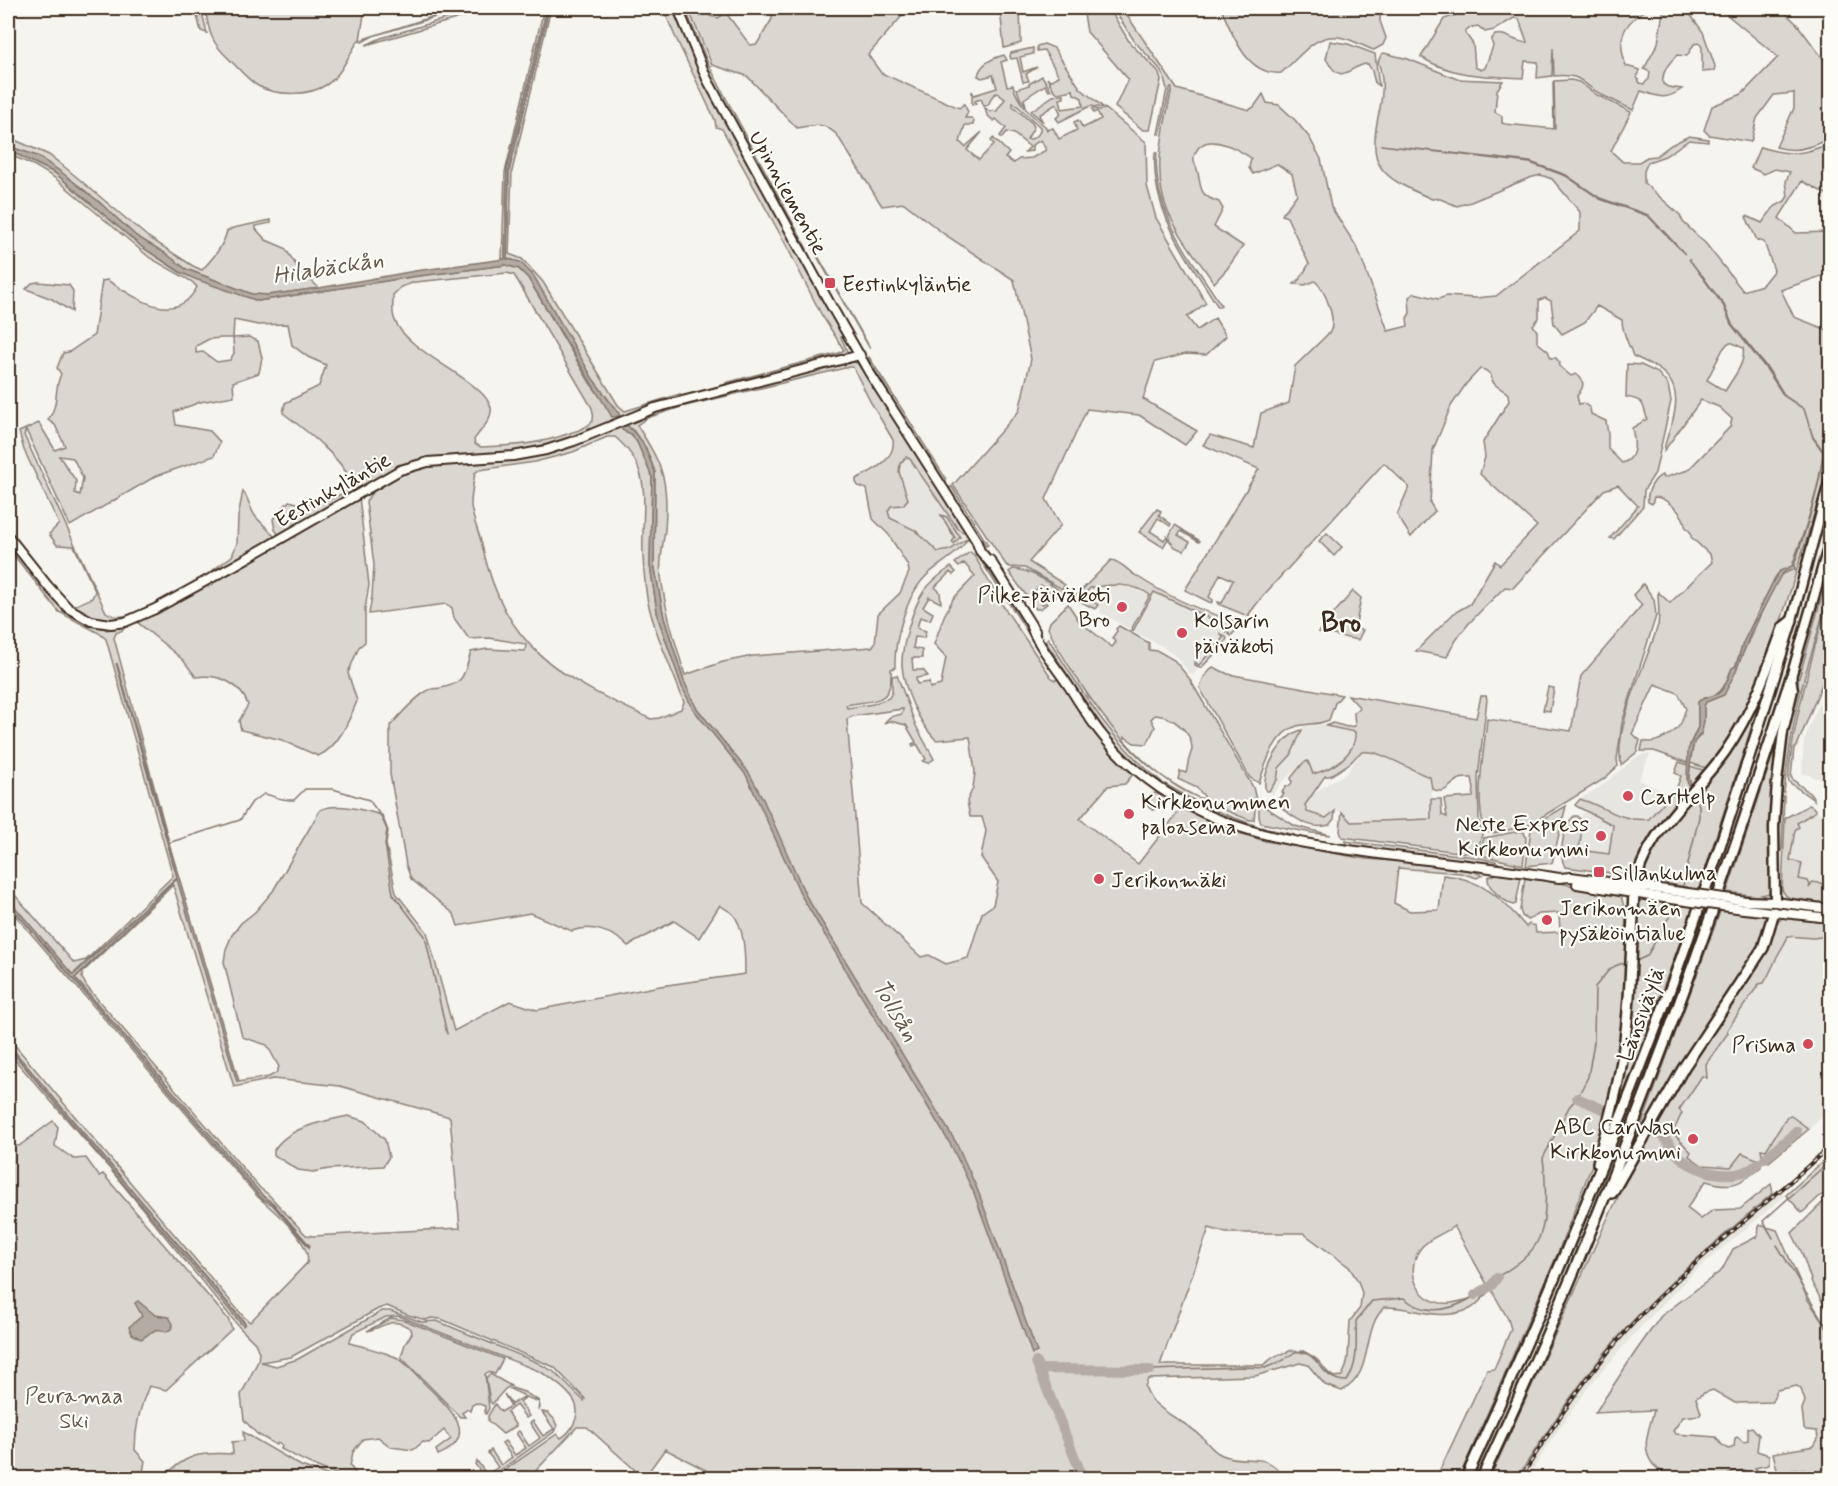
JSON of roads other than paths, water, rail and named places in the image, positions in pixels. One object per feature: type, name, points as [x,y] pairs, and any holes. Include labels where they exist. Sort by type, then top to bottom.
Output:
[{"type":"highway","name":"Länsiväylä","points":[[1466,1479],[1592,1191],[1647,1052],[1689,938],[1791,620]]},
{"type":"highway","name":"Länsiväylä","points":[[1482,1479],[1537,1359],[1597,1218],[1689,980],[1732,859],[1791,677]]},
{"type":"highway","points":[[1592,1191],[1620,1071],[1631,974],[1635,889]]},
{"type":"highway","points":[[1597,1218],[1684,1067],[1763,948],[1775,907]]},
{"type":"main road","name":"Upinniementie","points":[[678,8],[707,79],[860,355],[976,540],[980,551],[992,565],[1031,627],[1037,641],[1094,724],[1121,757],[1155,784],[1212,818],[1252,832],[1301,843],[1559,878],[1568,882],[1775,907]]},
{"type":"main road","name":"Eestinkyläntie","points":[[8,536],[68,608],[92,621],[111,624],[125,622],[155,609],[235,566],[400,470],[428,462],[531,454],[574,441],[627,419],[677,402],[860,355]]},
{"type":"main road","name":"Länsiväylä","points":[[1791,620],[1830,479]]},
{"type":"main road","name":"Länsiväylä","points":[[1791,677],[1830,541]]},
{"type":"main road","points":[[1635,889],[1647,849],[1725,751],[1750,711],[1783,627],[1791,620]]},
{"type":"main road","points":[[1775,907],[1774,828],[1777,782],[1783,732],[1792,690],[1791,677]]},
{"type":"main road","points":[[1775,907],[1830,909]]},
{"type":"main road","points":[[1775,907],[1830,918]]},
{"type":"waterway","points":[[1553,82],[1554,128]]},
{"type":"waterway","points":[[1702,275],[1711,288]]},
{"type":"waterway","points":[[168,843],[240,820],[252,802],[264,794],[294,800],[305,789],[333,789],[369,800],[381,816],[387,830],[385,844],[393,894],[425,936],[447,1034]]},
{"type":"waterway","points":[[1682,890],[1699,817],[1699,805],[1694,794]]},
{"type":"waterway","points":[[1636,961],[1647,956],[1677,903]]},
{"type":"waterway","points":[[1150,1370],[1265,1368],[1282,1361],[1295,1352],[1303,1351],[1315,1359],[1332,1377],[1347,1381],[1355,1359],[1356,1321],[1372,1301],[1404,1298],[1427,1309],[1451,1307],[1472,1298],[1524,1258],[1538,1240],[1543,1222],[1545,1211],[1543,1158],[1569,1107],[1577,1098],[1588,1077],[1594,1042],[1595,987],[1608,971],[1628,961]]},
{"type":"waterway","points":[[1577,1098],[1605,1110]]},
{"type":"waterway","points":[[1652,1130],[1664,1138],[1679,1156],[1696,1168],[1718,1174],[1730,1174],[1740,1173],[1758,1163]]},
{"type":"waterway","points":[[1765,1158],[1797,1131]]},
{"type":"waterway","points":[[1773,1238],[1763,1221],[1830,1161]]},
{"type":"waterway","points":[[1777,1245],[1830,1333]]},
{"type":"waterway","points":[[1475,1295],[1491,1286],[1497,1278]]},
{"type":"waterway","points":[[1036,1362],[1083,1478]]},
{"type":"waterway","points":[[1039,1369],[1150,1370]]},
{"type":"waterway","points":[[1081,1474],[1116,1478]]},
{"type":"railway","points":[[1521,1478],[1576,1394],[1640,1316],[1686,1272],[1830,1146]]},
{"type":"place","name":"Eestinkyläntie","points":[[830,283]]},
{"type":"place","name":"Pilke-päiväkoti Bro","points":[[1122,607]]},
{"type":"place","name":"Kolsarin päiväkoti","points":[[1182,633]]},
{"type":"place","name":"CarHelp","points":[[1628,796]]},
{"type":"place","name":"Kirkkonummen paloasema","points":[[1129,814]]},
{"type":"place","name":"Neste Express Kirkkonummi","points":[[1601,836]]},
{"type":"place","name":"Sillankulma","points":[[1599,872]]},
{"type":"place","name":"Jerikonmäki","points":[[1099,879]]},
{"type":"place","name":"Jerikonmäen pysäköintialue","points":[[1547,920]]},
{"type":"place","name":"Prisma","points":[[1808,1044]]},
{"type":"place","name":"ABC CarWash Kirkkonummi","points":[[1693,1139]]},
{"type":"district","name":"Bro","points":[[1341,621]]},
{"type":"water label","name":"Hilabäckån","points":[[328,267]]},
{"type":"water label","name":"Tollsån","points":[[896,1010]]},
{"type":"park label","name":"Peuramaa Ski","points":[[74,1408]]}]
